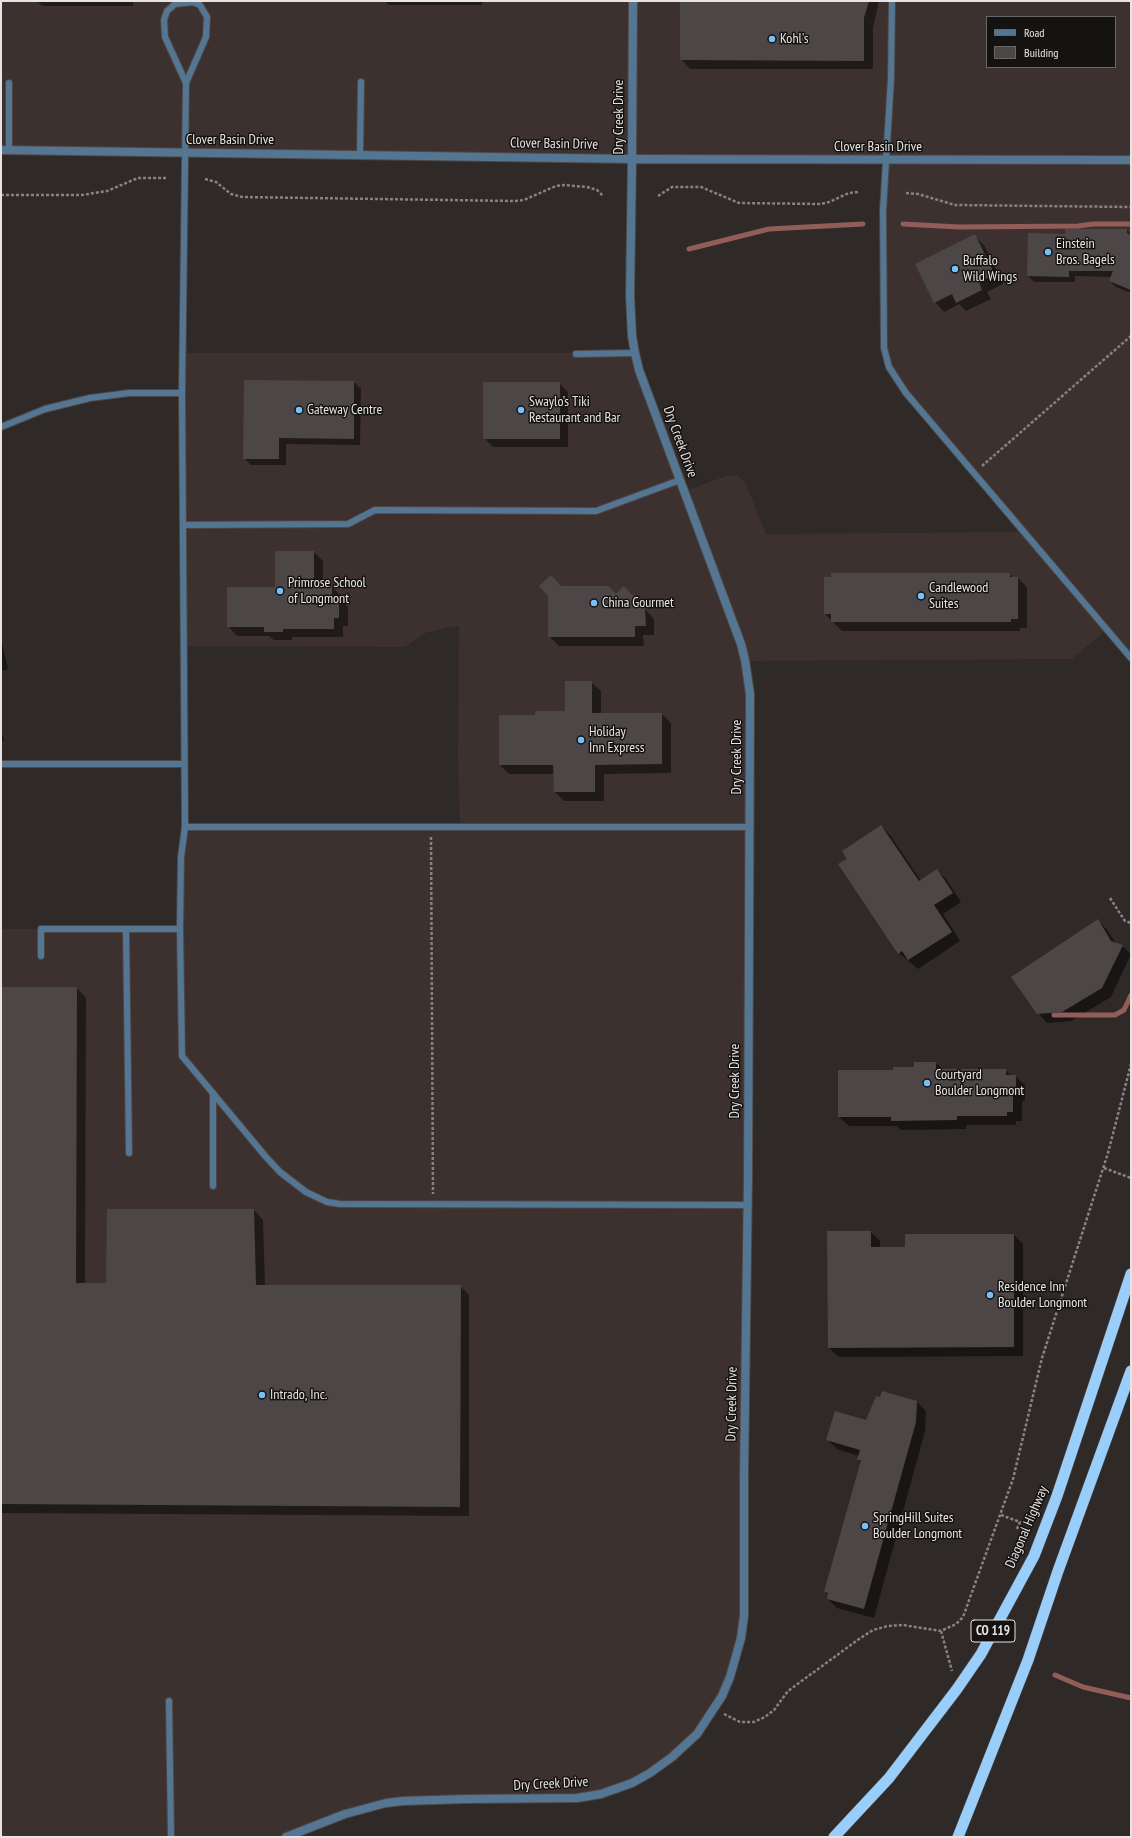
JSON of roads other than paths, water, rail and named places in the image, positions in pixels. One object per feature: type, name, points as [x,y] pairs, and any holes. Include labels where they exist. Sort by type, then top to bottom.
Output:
[{"type":"highway","name":"Diagonal Highway","points":[[834,1837],[889,1778],[957,1689],[981,1654],[1034,1556],[1059,1489],[1131,1274]]},
{"type":"highway","name":"CO 119","points":[[958,1837],[1028,1660],[1058,1571],[1131,1371]]},
{"type":"street","name":"Dry Creek Drive","points":[[286,1837],[345,1814],[391,1803],[466,1799],[554,1799],[600,1794],[632,1783],[672,1757],[697,1734],[715,1709],[730,1677],[741,1638],[744,1616],[750,694],[745,660],[639,370],[635,353],[630,303],[632,1]]},
{"type":"street","name":"Clover Basin Drive","points":[[5,150],[632,159],[1131,160]]},
{"type":"lane","points":[[892,1],[892,42],[883,211],[884,348],[889,367],[898,384],[1131,658]]},
{"type":"lane","points":[[186,83],[165,37],[164,20],[167,11],[175,4],[193,2],[200,5],[207,15],[207,35],[186,83],[182,393],[185,827],[181,857],[180,929],[182,1056],[266,1157],[289,1180],[313,1196],[327,1202],[340,1204],[747,1205]]},
{"type":"lane","points":[[360,154],[361,82]]},
{"type":"lane","points":[[5,150],[9,83]]},
{"type":"lane","points":[[576,354],[635,353]]},
{"type":"lane","points":[[1,427],[45,409],[90,398],[129,394],[182,393]]},
{"type":"lane","points":[[183,525],[348,524],[375,510],[596,511],[680,480]]},
{"type":"lane","points":[[1,764],[184,764]]},
{"type":"lane","points":[[185,827],[750,827]]},
{"type":"lane","points":[[41,956],[41,929],[180,929]]},
{"type":"lane","points":[[126,929],[128,1153]]},
{"type":"lane","points":[[213,1093],[213,1186]]},
{"type":"lane","points":[[169,1701],[171,1837]]},
{"type":"waterway","points":[[689,249],[769,229],[863,224]]},
{"type":"waterway","points":[[903,224],[959,227],[1131,224]]},
{"type":"waterway","points":[[1054,1015],[1115,1015],[1124,1010],[1131,995]]},
{"type":"waterway","points":[[1055,1675],[1083,1687],[1131,1698]]},
{"type":"place","name":"Kohl's","points":[[772,39]]},
{"type":"place","name":"Einstein Bros. Bagels","points":[[1048,252]]},
{"type":"place","name":"Buffalo Wild Wings","points":[[955,269]]},
{"type":"place","name":"Gateway Centre","points":[[299,410]]},
{"type":"place","name":"Swaylo’s Tiki Restaurant and Bar","points":[[521,410]]},
{"type":"place","name":"Primrose School of Longmont","points":[[280,591]]},
{"type":"place","name":"Candlewood Suites","points":[[921,596]]},
{"type":"place","name":"China Gourmet","points":[[594,603]]},
{"type":"place","name":"Holiday Inn Express","points":[[581,740]]},
{"type":"place","name":"Courtyard Boulder Longmont","points":[[927,1083]]},
{"type":"place","name":"Residence Inn Boulder Longmont","points":[[990,1295]]},
{"type":"place","name":"Intrado, Inc.","points":[[262,1395]]},
{"type":"place","name":"SpringHill Suites Boulder Longmont","points":[[865,1526]]}]
